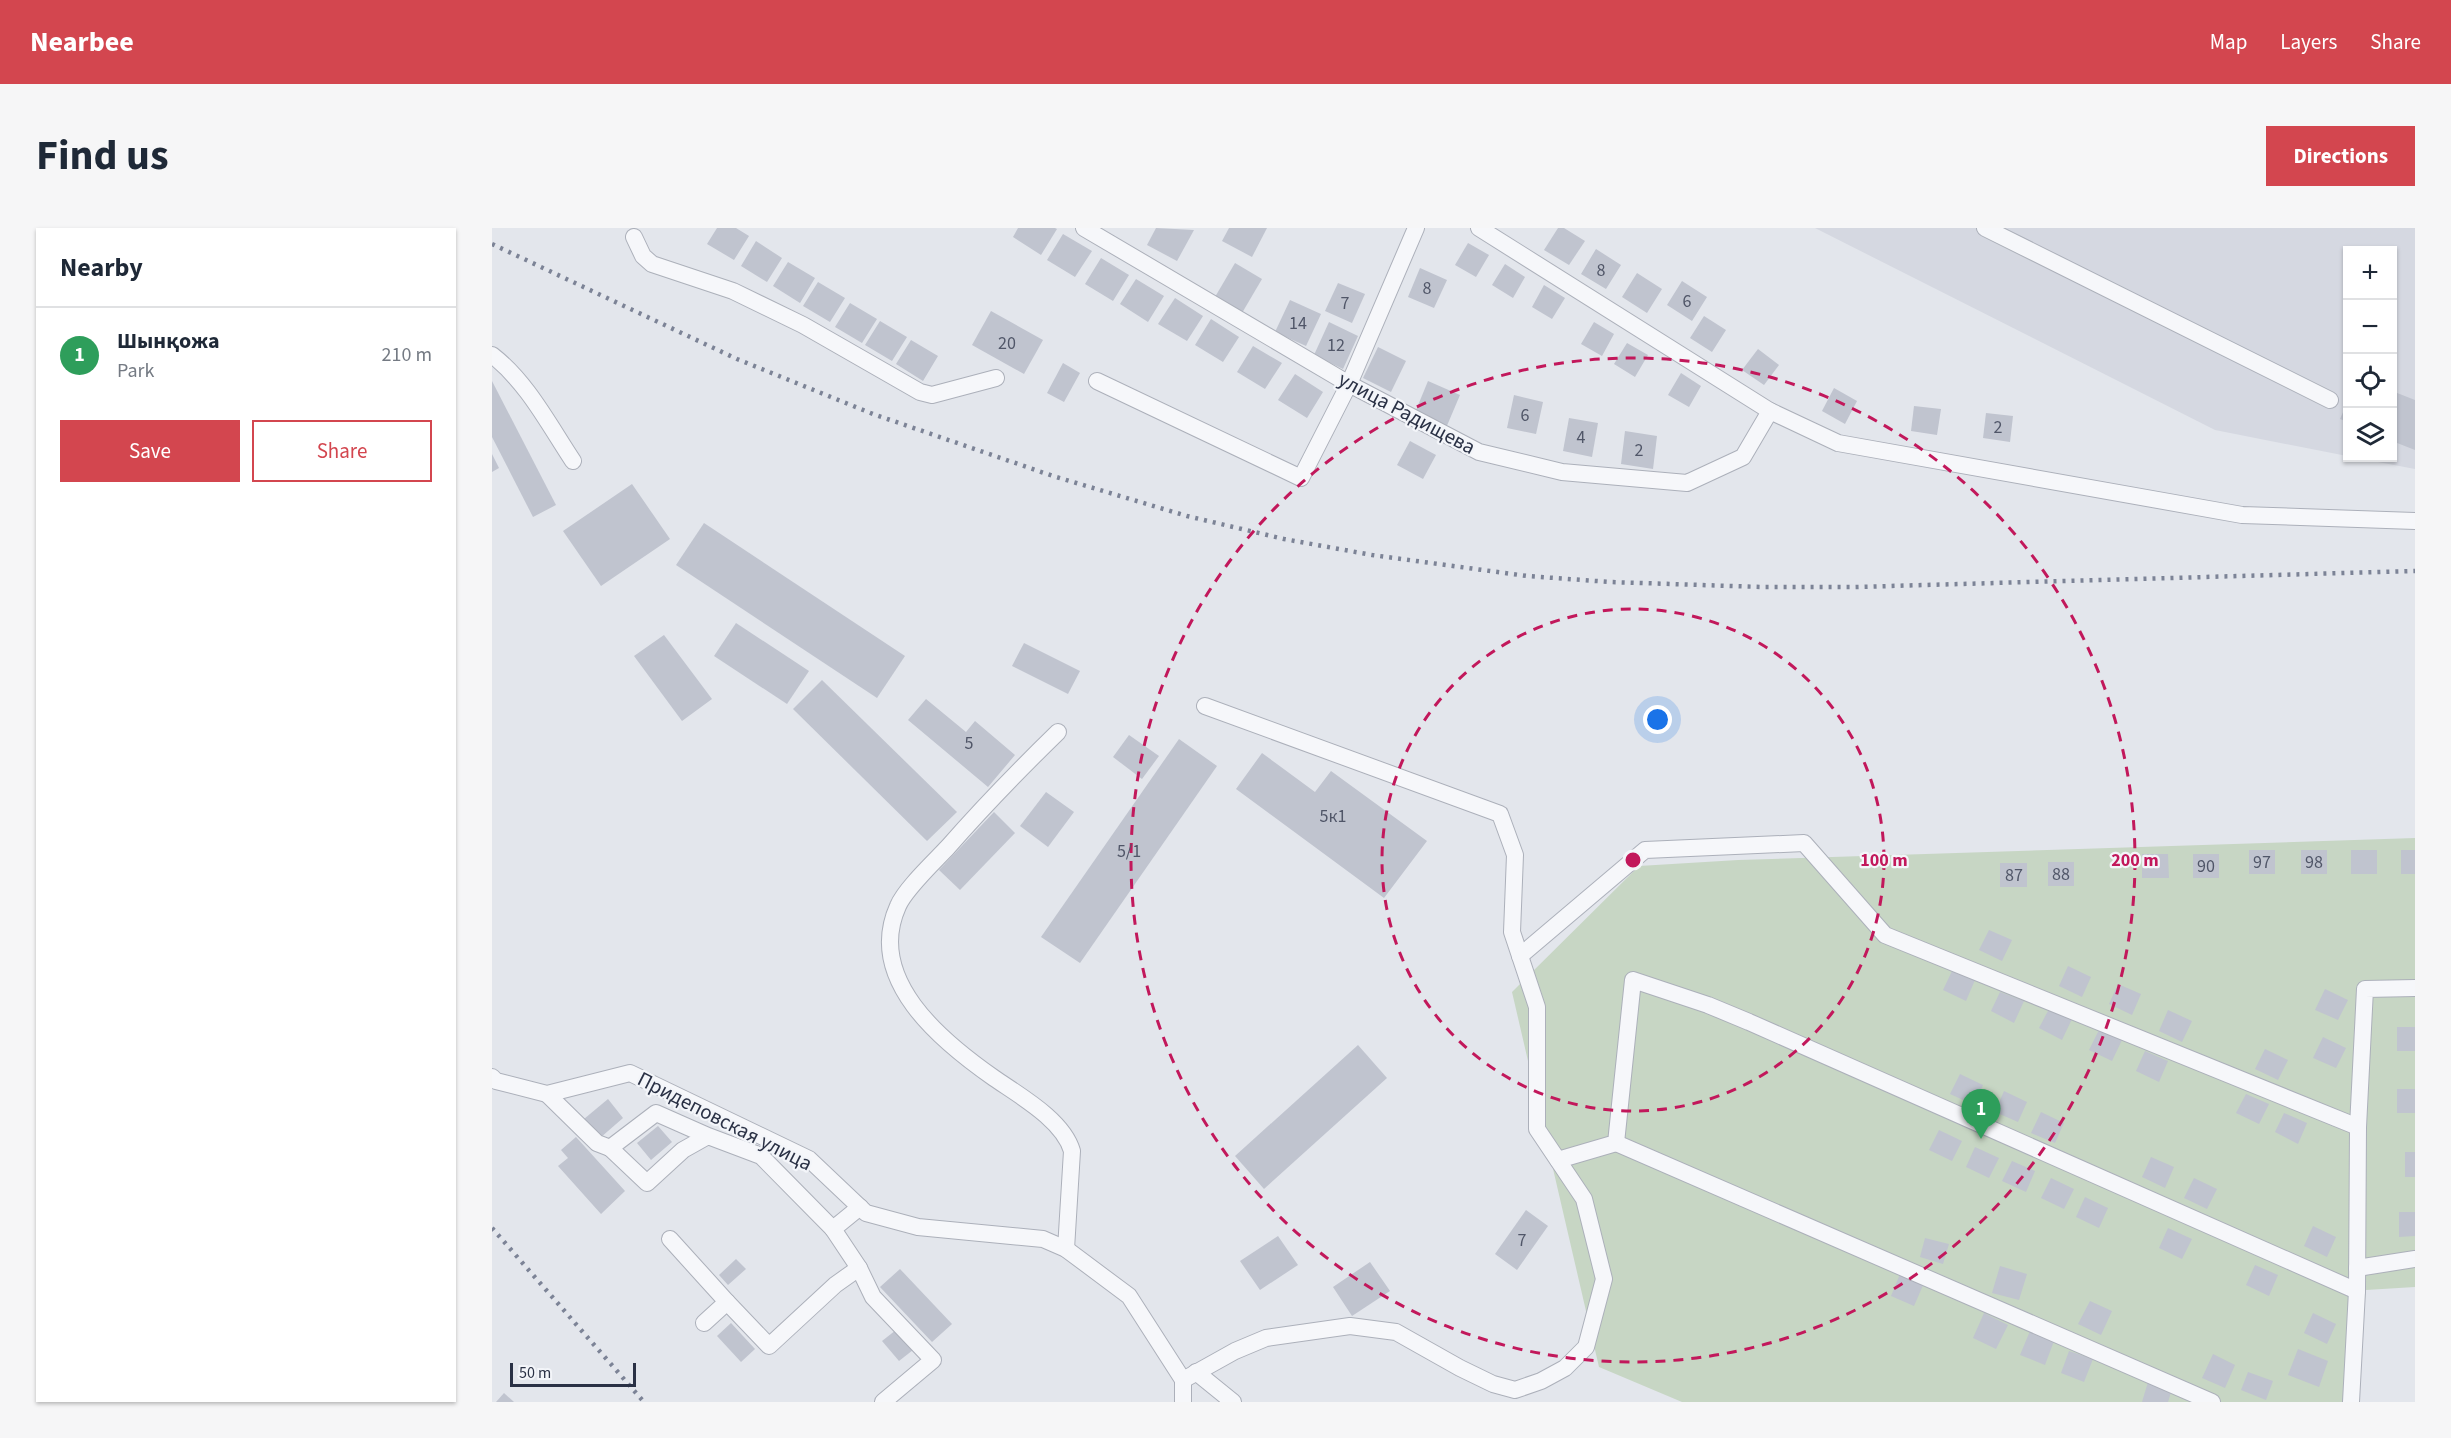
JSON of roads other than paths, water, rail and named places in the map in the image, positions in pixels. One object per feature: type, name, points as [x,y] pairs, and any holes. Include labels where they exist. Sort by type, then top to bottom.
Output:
[{"type":"street","name":"улица Радищева","points":[[1084,228],[1349,384],[1479,452],[1562,472],[1686,483],[1743,457],[1770,411]]},
{"type":"street","points":[[1097,381],[1302,478],[1349,384],[1416,228]]},
{"type":"street","points":[[1479,228],[1770,411],[1838,443],[2242,515],[2415,521]]},
{"type":"street","points":[[1986,228],[2330,400]]},
{"type":"street","points":[[631,231],[643,256],[652,264],[733,291],[803,325],[920,392],[932,395],[996,378]]},
{"type":"street","points":[[492,356],[504,365],[521,385],[573,461]]},
{"type":"street","points":[[1183,1402],[1189,1376],[1235,1351],[1266,1338],[1350,1326],[1396,1332],[1460,1368],[1515,1390],[1541,1381],[1565,1368],[1586,1347],[1604,1279],[1584,1199],[1537,1129],[1537,1007],[1512,932],[1515,855],[1500,814],[1205,706]]},
{"type":"street","points":[[1058,732],[983,807],[918,880],[898,904],[891,930],[893,962],[901,986],[916,1012],[968,1060],[1020,1096],[1067,1136],[1072,1151],[1066,1249]]},
{"type":"street","points":[[1520,956],[1645,850],[1804,843],[1885,935],[2358,1127]]},
{"type":"street","points":[[1616,1143],[1633,980],[1708,1005],[1749,1022],[2357,1291]]},
{"type":"street","points":[[2351,1402],[2357,1291],[2358,1127],[2365,989],[2415,988]]},
{"type":"street","name":"Придеповская улица","points":[[492,1077],[496,1081],[547,1094],[630,1073],[809,1159],[866,1213],[918,1227],[1043,1239],[1066,1249],[1129,1296],[1189,1376]]},
{"type":"street","points":[[547,1094],[597,1143],[610,1148],[646,1183],[683,1150],[708,1136]]},
{"type":"street","points":[[610,1148],[656,1113],[761,1156],[833,1229],[859,1268],[873,1297],[933,1359],[883,1402]]},
{"type":"street","points":[[1558,1160],[1616,1143],[2212,1402]]},
{"type":"street","points":[[833,1229],[860,1207]]},
{"type":"street","points":[[670,1239],[770,1346],[835,1285],[859,1268]]},
{"type":"street","points":[[2357,1268],[2415,1259]]},
{"type":"street","points":[[704,1323],[727,1302]]},
{"type":"street","points":[[1189,1376],[1233,1402]]},
{"type":"railway","points":[[492,244],[737,359],[873,414],[1053,476],[1187,516],[1284,539],[1372,555],[1527,576],[1610,582],[1762,587],[1855,587],[2415,571]]},
{"type":"railway","points":[[492,1228],[644,1402]]},
{"type":"place","name":"Шынқожа","points":[[1981,1139]]}]
